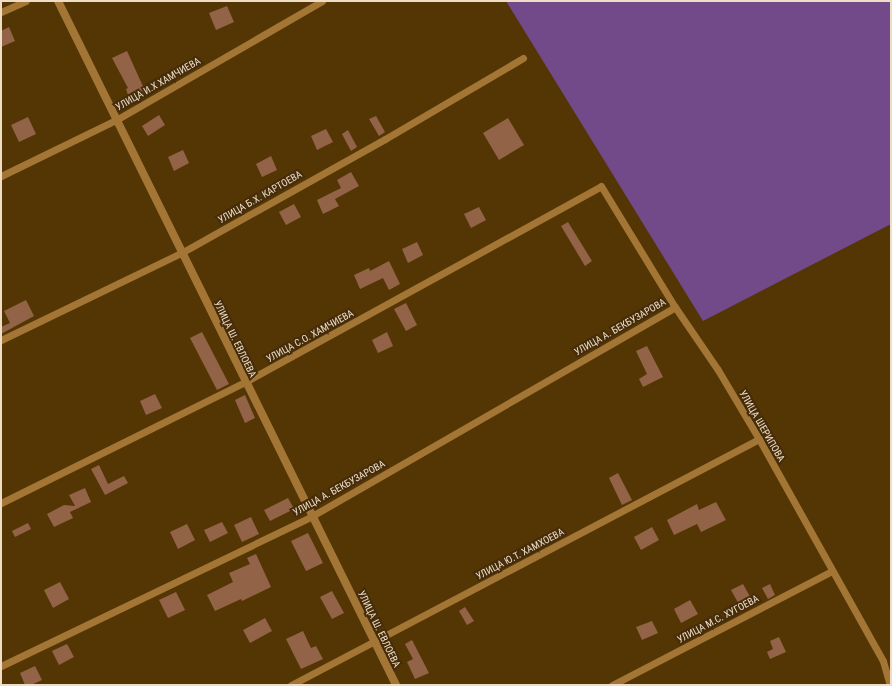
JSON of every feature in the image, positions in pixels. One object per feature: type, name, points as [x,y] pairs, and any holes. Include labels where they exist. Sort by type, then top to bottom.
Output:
[{"type":"street","points":[[1,12],[26,1]]},
{"type":"street","name":"УЛИЦА Ш. ЕВЛОЕВА","points":[[58,1],[181,253],[396,685]]},
{"type":"street","name":"УЛИЦА И.Х ХАМЧИЕВА","points":[[1,176],[116,120],[322,1]]},
{"type":"street","name":"УЛИЦА Б.Х. КАРТОЕВА","points":[[1,340],[181,253],[385,139],[523,58]]},
{"type":"street","name":"УЛИЦА ШЕРИПОВА","points":[[601,186],[675,307],[718,370],[759,439],[883,661],[890,685]]},
{"type":"street","name":"УЛИЦА С.О. ХАМЧИЕВА","points":[[1,503],[246,382],[601,186]]},
{"type":"street","name":"УЛИЦА А. БЕКБУЗАРОВА","points":[[1,666],[312,516],[675,307]]},
{"type":"street","name":"УЛИЦА Ю.Т. ХАМХОЕВА","points":[[291,685],[759,439]]},
{"type":"street","name":"УЛИЦА М.С. ХУГОЕВА","points":[[612,685],[832,570]]},
{"type":"shaded area","points":[[506,1],[891,1],[891,224],[703,321]]},
{"type":"building","points":[[227,6],[234,22],[216,30],[209,13]]},
{"type":"building","points":[[9,27],[15,41],[1,47],[1,31]]},
{"type":"building","points":[[127,51],[146,93],[133,99],[130,94],[128,95],[126,89],[128,88],[112,58]]},
{"type":"building","points":[[159,115],[165,125],[148,136],[142,126]]},
{"type":"building","points":[[376,116],[385,132],[379,136],[369,119]]},
{"type":"building","points":[[28,117],[36,134],[19,142],[11,125]]},
{"type":"building","points":[[508,118],[524,145],[499,160],[483,133]]},
{"type":"building","points":[[326,129],[333,142],[317,150],[311,136]]},
{"type":"building","points":[[348,130],[357,147],[351,151],[342,134]]},
{"type":"building","points":[[183,150],[189,163],[174,171],[168,157]]},
{"type":"building","points":[[271,156],[277,170],[262,177],[256,164]]},
{"type":"building","points":[[351,172],[359,186],[335,199],[339,206],[323,214],[317,200],[341,188],[337,180]]},
{"type":"building","points":[[294,204],[301,217],[286,225],[279,212]]},
{"type":"building","points":[[479,207],[486,220],[471,228],[464,214]]},
{"type":"building","points":[[568,222],[592,261],[585,266],[561,226]]},
{"type":"building","points":[[417,242],[423,255],[408,263],[402,249]]},
{"type":"building","points":[[389,261],[400,284],[389,290],[383,278],[360,289],[354,275],[369,268],[370,271]]},
{"type":"building","points":[[26,300],[34,316],[1,334],[1,327],[10,323],[4,311]]},
{"type":"building","points":[[406,303],[417,325],[406,331],[394,309]]},
{"type":"building","points":[[202,332],[229,384],[217,390],[190,338]]},
{"type":"building","points":[[387,332],[393,346],[378,353],[372,340]]},
{"type":"building","points":[[647,346],[663,377],[643,387],[639,379],[647,374],[636,351]]},
{"type":"building","points":[[155,394],[162,408],[146,415],[140,401]]},
{"type":"building","points":[[245,395],[255,418],[245,423],[235,400]]},
{"type":"building","points":[[99,465],[108,484],[124,476],[128,483],[105,495],[91,469]]},
{"type":"building","points":[[618,473],[632,500],[622,505],[609,478]]},
{"type":"building","points":[[85,488],[91,502],[70,512],[73,518],[54,527],[47,514],[64,505],[75,506],[69,495]]},
{"type":"building","points":[[288,498],[294,509],[270,521],[264,510]]},
{"type":"building","points":[[716,502],[726,520],[701,532],[697,524],[674,535],[667,520],[697,504],[699,510]]},
{"type":"building","points":[[251,517],[259,534],[242,542],[234,525]]},
{"type":"building","points":[[222,522],[228,533],[210,542],[204,530]]},
{"type":"building","points":[[28,523],[31,529],[15,537],[12,531]]},
{"type":"building","points":[[187,524],[195,540],[178,549],[170,532]]},
{"type":"building","points":[[652,527],[659,540],[641,550],[634,537]]},
{"type":"building","points":[[308,533],[323,563],[306,571],[291,541]]},
{"type":"building","points":[[256,554],[271,587],[242,601],[241,599],[215,611],[207,595],[233,582],[229,573],[250,564],[247,558]]},
{"type":"building","points":[[60,582],[69,599],[53,608],[44,590]]},
{"type":"building","points":[[743,584],[753,602],[741,608],[731,590]]},
{"type":"building","points":[[770,584],[775,595],[768,599],[762,588]]},
{"type":"building","points":[[332,591],[344,613],[332,619],[320,597]]},
{"type":"building","points":[[176,592],[185,610],[168,618],[159,600]]},
{"type":"building","points":[[690,600],[698,614],[681,623],[674,609]]},
{"type":"building","points":[[465,607],[474,621],[467,625],[459,611]]},
{"type":"building","points":[[265,618],[272,631],[250,643],[243,630]]},
{"type":"building","points":[[652,621],[658,633],[642,640],[636,627]]},
{"type":"building","points":[[303,631],[311,648],[316,646],[323,659],[301,669],[286,639]]},
{"type":"building","points":[[779,637],[786,652],[770,659],[767,652],[773,649],[770,641]]},
{"type":"building","points":[[412,640],[429,673],[415,679],[407,662],[413,659],[405,644]]},
{"type":"building","points":[[67,644],[74,657],[59,665],[52,651]]},
{"type":"building","points":[[35,666],[42,680],[31,685],[25,685],[20,673]]}]
